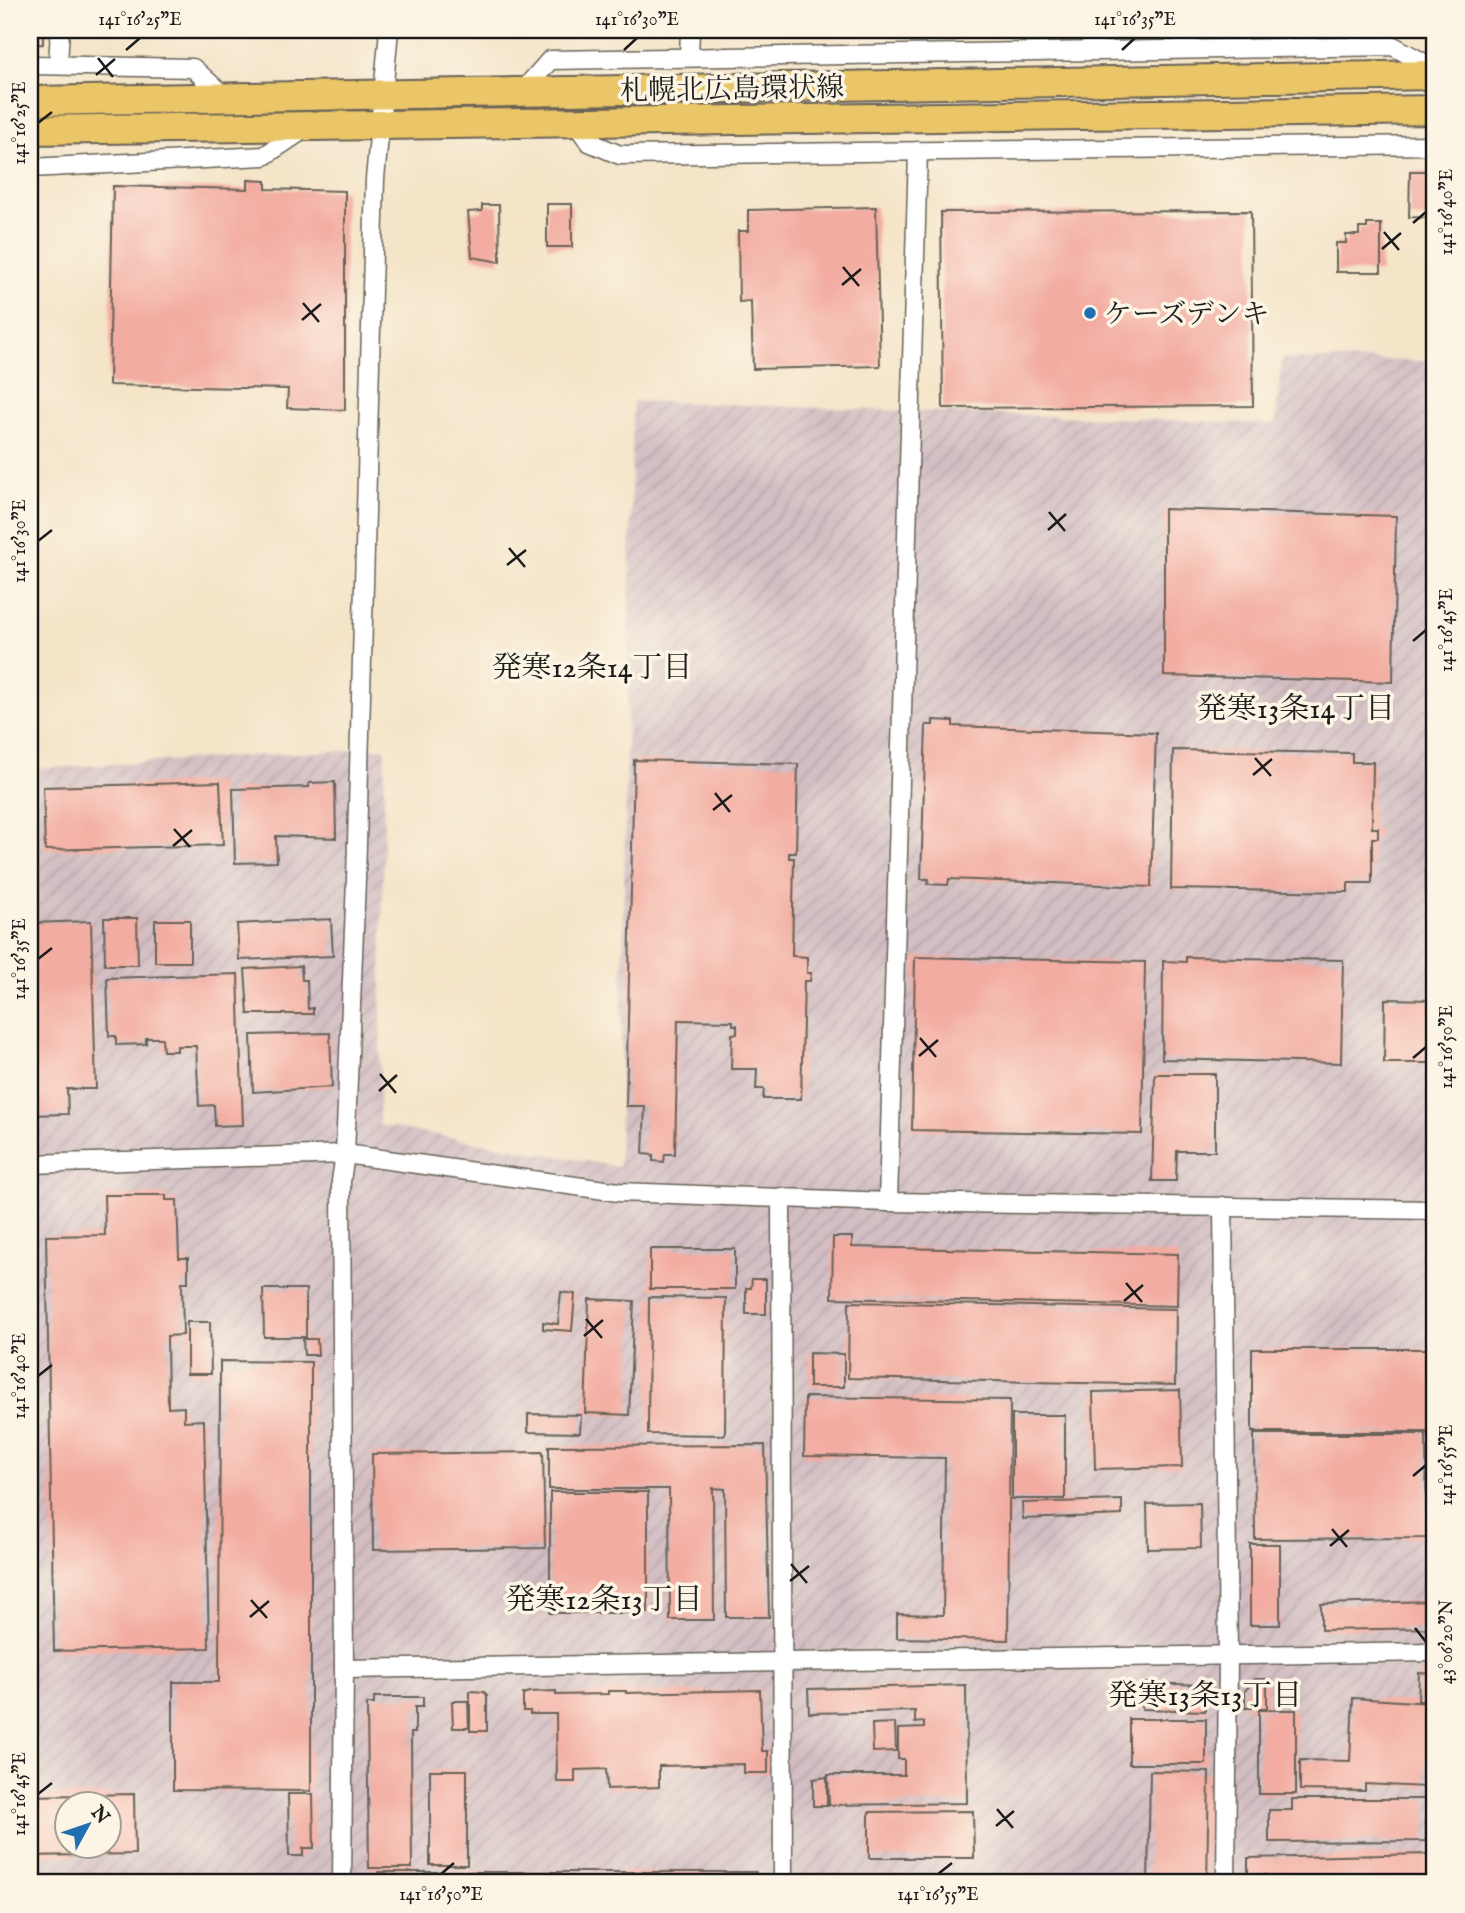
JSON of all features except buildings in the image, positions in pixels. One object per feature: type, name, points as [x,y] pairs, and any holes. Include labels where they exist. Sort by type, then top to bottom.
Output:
[{"type":"main road","name":"札幌北広島環状線","points":[[30,101],[1435,75]]},
{"type":"main road","name":"札幌北広島環状線","points":[[30,130],[1435,110]]},
{"type":"street","points":[[58,64],[60,30]]},
{"type":"street","points":[[342,1883],[344,1670],[341,1181],[345,1154],[356,880],[375,178],[389,30]]},
{"type":"street","points":[[689,57],[690,30]]},
{"type":"street","points":[[1090,50],[1093,30]]},
{"type":"street","points":[[522,92],[550,60],[1393,46],[1435,69]]},
{"type":"street","points":[[30,65],[193,68],[225,97]]},
{"type":"street","points":[[575,122],[589,142],[620,155],[1435,145]]},
{"type":"street","points":[[30,167],[194,162],[264,156],[309,126]]},
{"type":"street","points":[[888,1202],[918,151]]},
{"type":"street","points":[[30,1164],[345,1154],[614,1191],[888,1202],[1435,1210]]},
{"type":"street","points":[[781,1197],[783,1883]]},
{"type":"street","points":[[1223,1206],[1228,1655],[1226,1883]]},
{"type":"street","points":[[344,1670],[1435,1652]]},
{"type":"shaded area","points":[[1282,359],[1435,361],[1435,1883],[30,1883],[30,769],[385,748],[379,1125],[619,1167],[633,401],[1275,424]]},
{"type":"place","name":"ケーズデンキ","points":[[1090,313]]},
{"type":"district","name":"発寒12条14丁目","points":[[592,667]]},
{"type":"district","name":"発寒13条14丁目","points":[[1296,708]]},
{"type":"district","name":"発寒12条13丁目","points":[[604,1599]]},
{"type":"district","name":"発寒13条13丁目","points":[[1205,1695]]}]
